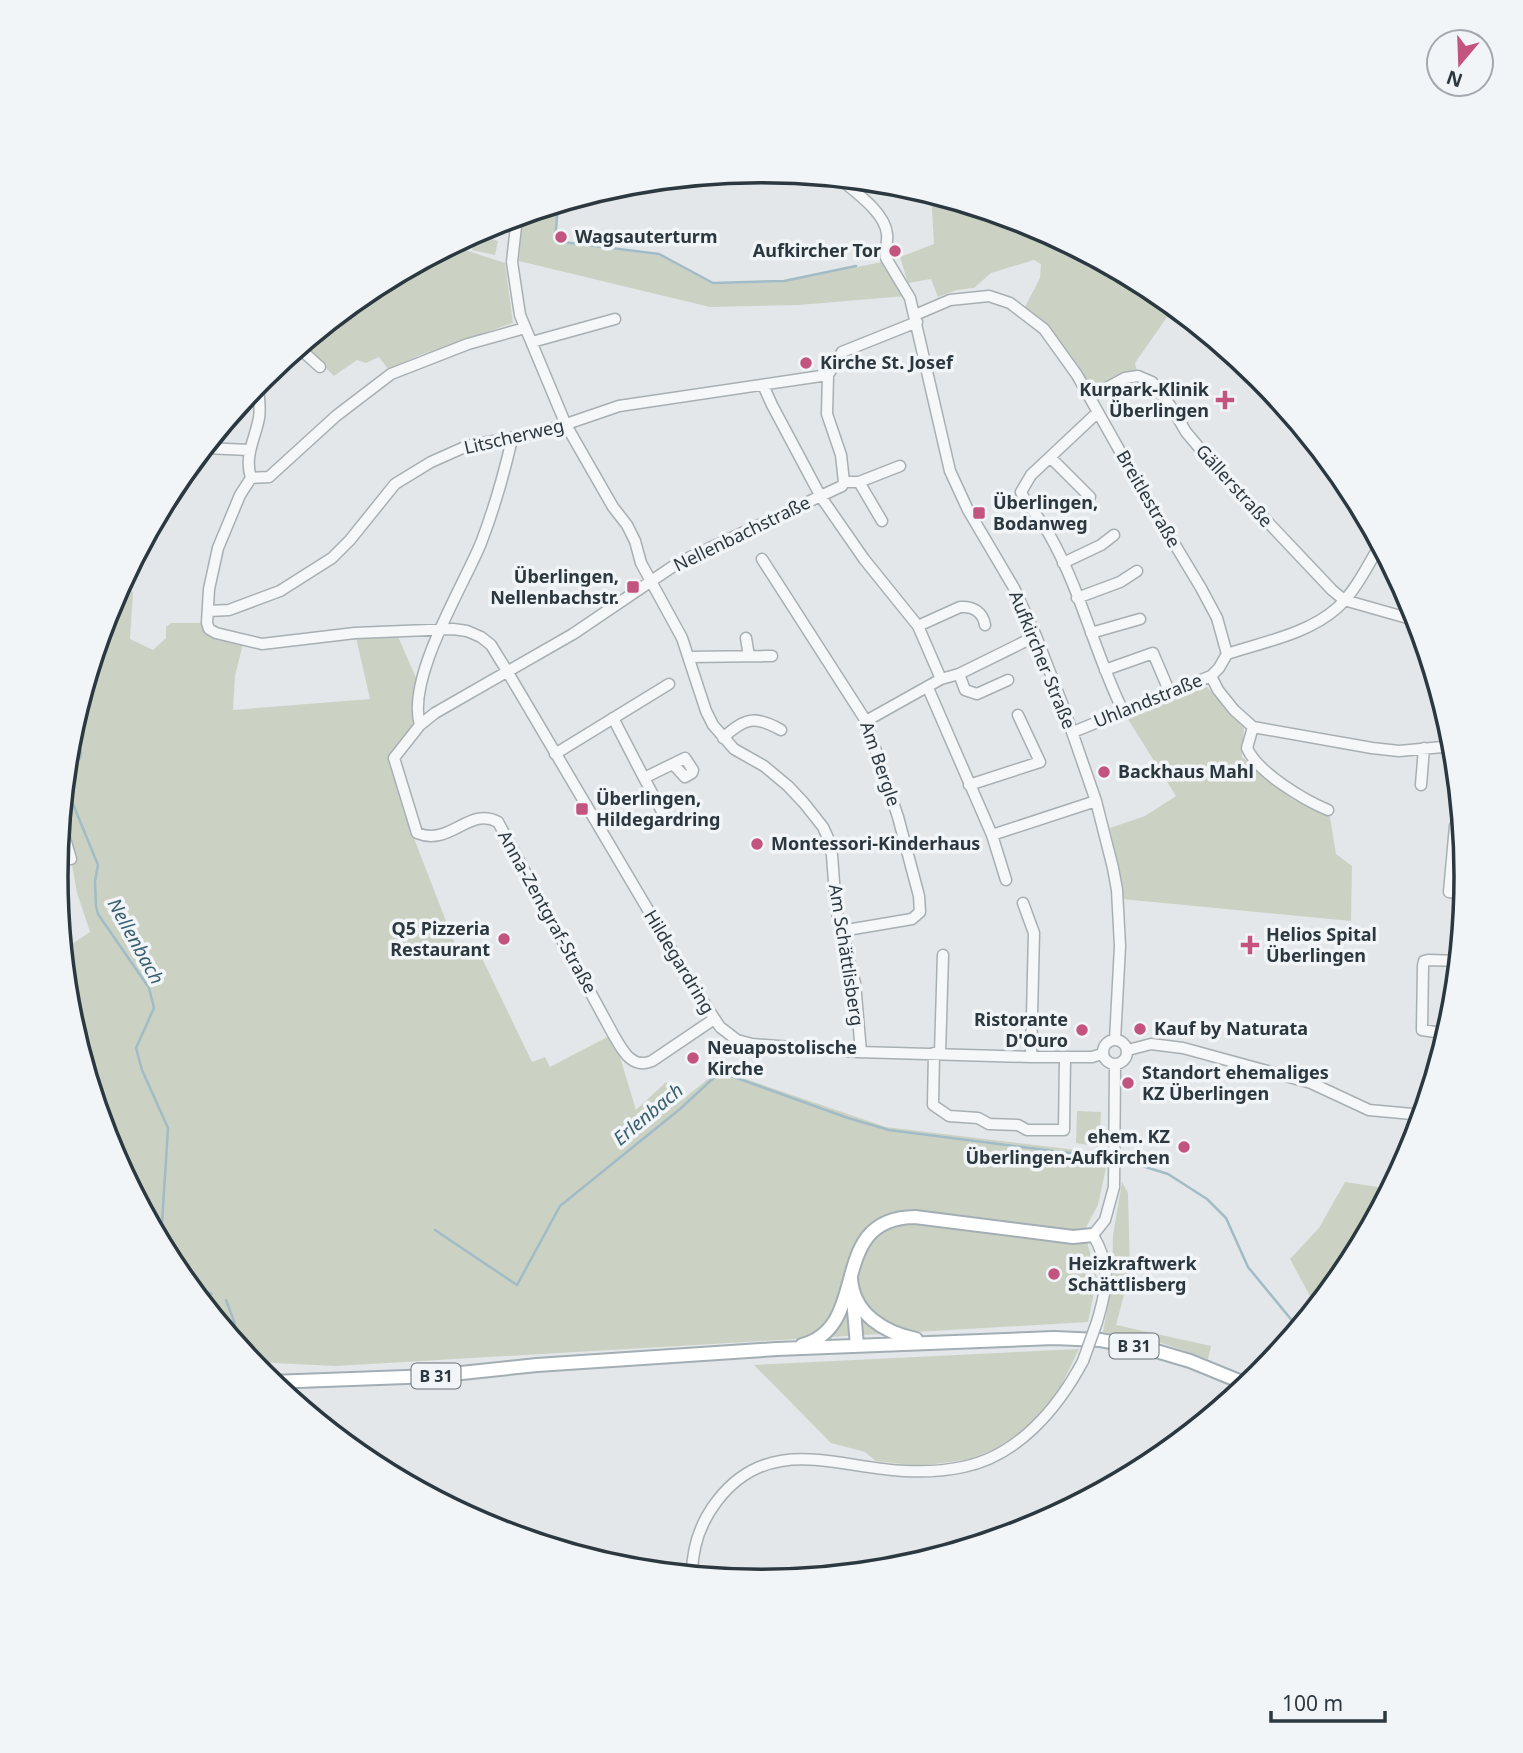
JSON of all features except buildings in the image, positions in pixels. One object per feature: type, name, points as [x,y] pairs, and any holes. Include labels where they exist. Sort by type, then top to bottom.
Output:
[{"type":"main road","points":[[777,1349],[806,1344],[823,1335],[835,1322],[849,1287],[860,1245],[885,1223],[908,1217],[1073,1237],[1093,1235]]},
{"type":"main road","points":[[849,1287],[858,1303],[879,1326],[897,1335],[933,1343]]},
{"type":"main road","points":[[849,1287],[854,1346]]},
{"type":"main road","name":"B 31","points":[[286,1381],[433,1376],[537,1365],[777,1349],[1042,1338],[1100,1340],[1168,1354],[1212,1368],[1238,1380]]},
{"type":"street","name":"Aufkircher Straße","points":[[852,189],[884,225],[887,234],[886,257],[904,284],[916,318],[950,471],[968,510],[1014,588],[1036,636],[1096,801],[1117,890],[1120,946],[1115,1040]]},
{"type":"street","name":"Am Schättlisberg","points":[[516,229],[513,280],[525,328],[566,425],[613,507],[627,525],[641,563],[682,638],[706,711],[723,738],[734,749],[764,766],[788,786],[823,828],[832,855],[834,897],[855,984],[861,1052]]},
{"type":"street","name":"Breitlestraße","points":[[916,318],[950,300],[966,296],[989,296],[1010,303],[1044,329],[1077,375],[1201,588],[1217,618],[1227,654]]},
{"type":"street","points":[[900,466],[859,482],[844,482],[842,462],[827,414],[828,375],[842,352],[916,318]]},
{"type":"street","points":[[532,342],[615,319]]},
{"type":"street","points":[[251,478],[269,477],[343,409],[391,374],[468,344],[525,328]]},
{"type":"street","points":[[305,354],[320,367]]},
{"type":"street","name":"Litscherweg","points":[[208,611],[229,610],[280,591],[332,558],[395,484],[430,462],[467,446],[512,439],[566,425],[620,406],[828,375]]},
{"type":"street","name":"Gällerstraße","points":[[1090,397],[1125,378],[1138,376],[1152,382],[1186,432],[1212,463],[1308,567],[1344,600]]},
{"type":"street","points":[[763,385],[821,497],[864,559],[918,626],[941,679]]},
{"type":"street","points":[[251,478],[248,469],[249,450],[258,418],[259,398]]},
{"type":"street","points":[[1098,412],[1031,475],[1021,492],[1048,533],[1063,563],[1123,711]]},
{"type":"street","points":[[420,725],[417,713],[420,687],[440,630],[480,543],[504,476],[512,439]]},
{"type":"street","points":[[216,449],[249,450]]},
{"type":"street","points":[[1050,457],[1090,497]]},
{"type":"street","points":[[251,478],[240,495],[218,548],[211,576],[207,623],[209,629],[262,644],[355,633],[440,630]]},
{"type":"street","name":"Nellenbachstraße","points":[[394,758],[420,725],[435,713],[572,634],[678,563],[836,490],[844,482]]},
{"type":"street","points":[[859,482],[882,521]]},
{"type":"street","points":[[1063,563],[1101,545],[1114,535]]},
{"type":"street","points":[[1227,654],[1304,628],[1324,618],[1344,600],[1374,554]]},
{"type":"street","name":"Am Bergle","points":[[762,559],[866,721],[898,817],[920,908],[920,912],[912,919],[841,931]]},
{"type":"street","points":[[1077,597],[1120,582],[1138,571]]},
{"type":"street","points":[[1344,600],[1404,617]]},
{"type":"street","points":[[918,626],[967,606],[978,611],[985,625]]},
{"type":"street","points":[[1091,633],[1140,619]]},
{"type":"street","name":"Hildegardring","points":[[440,630],[467,631],[491,645],[714,1019],[728,1035],[752,1044],[861,1052],[1065,1058],[1102,1054]]},
{"type":"street","points":[[866,721],[941,679],[959,674],[1036,636]]},
{"type":"street","points":[[746,638],[749,656]]},
{"type":"street","points":[[1105,670],[1153,653],[1170,693]]},
{"type":"street","name":"Uhlandstraße","points":[[1073,732],[1211,676],[1227,654]]},
{"type":"street","points":[[690,657],[772,656]]},
{"type":"street","points":[[959,674],[965,690],[976,694],[1008,680]]},
{"type":"street","points":[[1211,676],[1218,690],[1253,727],[1366,748],[1399,751],[1442,747]]},
{"type":"street","points":[[555,754],[668,684]]},
{"type":"street","points":[[928,688],[992,835],[1006,880]]},
{"type":"street","points":[[969,785],[1040,762],[1018,715]]},
{"type":"street","points":[[613,718],[666,819]]},
{"type":"street","points":[[723,738],[737,724],[748,720],[762,720],[781,730]]},
{"type":"street","points":[[1253,727],[1247,748],[1255,760],[1305,800],[1328,810]]},
{"type":"street","points":[[1421,785],[1424,748]]},
{"type":"street","name":"Anna-Zentgraf-Straße","points":[[394,758],[417,833],[435,838],[479,818],[498,821],[613,1034],[631,1059],[644,1064],[652,1061],[714,1019]]},
{"type":"street","points":[[644,778],[673,764]]},
{"type":"street","points":[[992,835],[1096,801]]},
{"type":"street","points":[[1453,842],[1449,892],[1454,893]]},
{"type":"street","points":[[69,852],[71,859]]},
{"type":"street","points":[[1023,903],[1034,933],[1031,1057]]},
{"type":"street","points":[[943,955],[933,1105],[940,1112],[949,1116],[978,1118],[989,1124],[1018,1125],[1027,1130],[1064,1130],[1065,1058]]},
{"type":"street","points":[[1436,1032],[1422,1030],[1423,966],[1424,961],[1428,960],[1450,961]]},
{"type":"street","points":[[1115,1040],[1124,1044],[1128,1050],[1124,1061],[1115,1065],[1106,1062],[1102,1054],[1104,1045],[1115,1040]]},
{"type":"street","points":[[1128,1050],[1151,1044],[1183,1048],[1311,1083],[1369,1110],[1412,1114]]},
{"type":"street","points":[[692,1566],[699,1532],[710,1511],[725,1491],[746,1475],[768,1464],[796,1458],[823,1459],[904,1471],[937,1471],[982,1461],[1008,1447],[1043,1418],[1068,1388],[1083,1360],[1104,1297],[1107,1273],[1104,1257],[1093,1235],[1105,1220],[1114,1187],[1115,1065]]},
{"type":"shaded area","points":[[932,205],[984,220],[1068,255],[1108,276],[1168,315],[1135,363],[1138,376],[1090,397],[1077,375],[1023,311],[1040,278],[1041,264],[1034,260],[991,273],[974,288],[957,290],[938,297],[931,279],[908,283],[900,257],[934,244]]},
{"type":"shaded area","points":[[556,215],[554,242],[659,255],[713,284],[782,282],[882,262],[906,296],[799,305],[710,307],[519,261],[521,227]]},
{"type":"shaded area","points":[[490,239],[498,241],[495,255],[472,250],[473,247]]},
{"type":"shaded area","points":[[466,250],[505,263],[513,323],[388,369],[379,357],[366,363],[357,360],[334,376],[309,351],[376,300]]},
{"type":"shaded area","points":[[131,589],[130,639],[153,650],[166,638],[166,627],[171,623],[207,623],[209,629],[244,640],[235,676],[233,710],[370,699],[355,633],[396,632],[420,687],[420,725],[394,758],[403,810],[460,957],[478,950],[532,1062],[545,1057],[550,1067],[613,1034],[636,1110],[666,1082],[681,1101],[719,1070],[886,1127],[1109,1154],[1098,1205],[1084,1231],[1097,1278],[1088,1322],[336,1366],[267,1363],[240,1334],[185,1262],[161,1223],[121,1142],[92,1056],[74,967],[72,944],[90,932],[77,893],[69,852],[74,786],[82,741],[105,654]]},
{"type":"shaded area","points":[[1207,687],[1244,728],[1242,757],[1292,799],[1330,817],[1336,854],[1352,866],[1351,921],[1122,899],[1122,884],[1110,828],[1145,816],[1176,796],[1126,716]]},
{"type":"shaded area","points":[[1077,1111],[1101,1112],[1099,1147],[1076,1143]]},
{"type":"shaded area","points":[[1122,1182],[1128,1193],[1130,1272],[1116,1325],[1211,1346],[1208,1359],[1156,1341],[1103,1332],[1112,1283],[1113,1235]]},
{"type":"shaded area","points":[[1345,1182],[1381,1187],[1338,1262],[1311,1298],[1290,1259],[1319,1228]]},
{"type":"shaded area","points":[[1079,1349],[1060,1388],[1043,1411],[1019,1433],[999,1447],[972,1459],[920,1466],[876,1461],[865,1452],[831,1443],[754,1365]]},
{"type":"waterway","points":[[557,214],[555,241],[659,254],[713,283],[784,281],[856,266]]},
{"type":"waterway","name":"Nellenbach","points":[[79,759],[80,750]]},
{"type":"waterway","name":"Nellenbach","points":[[73,803],[98,865],[95,881],[98,914],[149,988],[154,1008],[136,1048],[142,1070],[168,1128],[162,1224]]},
{"type":"waterway","name":"Erlenbach","points":[[435,1230],[517,1285],[560,1206],[680,1109],[720,1072],[889,1130],[1109,1158]]},
{"type":"waterway","name":"Erlenbach","points":[[1123,1160],[1168,1174],[1207,1199],[1226,1218],[1248,1267],[1293,1322]]},
{"type":"waterway","name":"Nellenbach","points":[[206,1291],[212,1294]]},
{"type":"waterway","name":"Nellenbach","points":[[226,1300],[235,1324]]},
{"type":"place","name":"Wagsauterturm","points":[[561,237]]},
{"type":"place","name":"Aufkircher Tor","points":[[895,251]]},
{"type":"place","name":"Kirche St. Josef","points":[[806,363]]},
{"type":"place","name":"Kurpark-Klinik Überlingen","points":[[1225,400]]},
{"type":"place","name":"Überlingen, Bodanweg","points":[[979,513]]},
{"type":"place","name":"Überlingen, Nellenbachstr.","points":[[633,587]]},
{"type":"place","name":"Backhaus Mahl","points":[[1104,772]]},
{"type":"place","name":"Überlingen, Hildegardring","points":[[582,809]]},
{"type":"place","name":"Montessori-Kinderhaus","points":[[757,844]]},
{"type":"place","name":"Q5 Pizzeria Restaurant","points":[[504,939]]},
{"type":"place","name":"Helios Spital Überlingen","points":[[1250,945]]},
{"type":"place","name":"Kauf by Naturata","points":[[1140,1029]]},
{"type":"place","name":"Ristorante D'Ouro","points":[[1082,1030]]},
{"type":"place","name":"Neuapostolische Kirche","points":[[693,1058]]},
{"type":"place","name":"Standort ehemaliges KZ Überlingen","points":[[1128,1083]]},
{"type":"place","name":"ehem. KZ Überlingen-Aufkirchen","points":[[1184,1147]]},
{"type":"place","name":"Heizkraftwerk Schättlisberg","points":[[1054,1274]]}]
